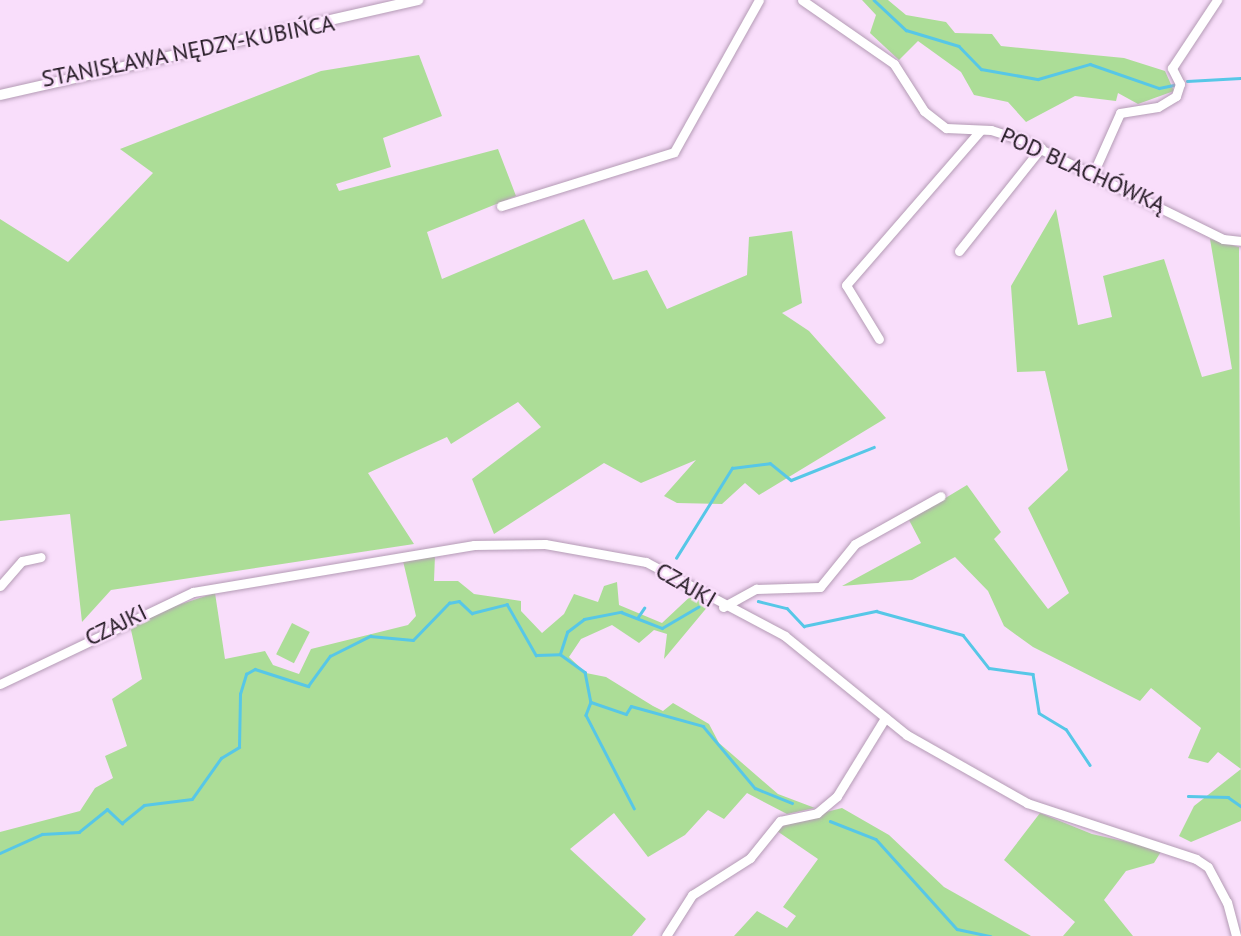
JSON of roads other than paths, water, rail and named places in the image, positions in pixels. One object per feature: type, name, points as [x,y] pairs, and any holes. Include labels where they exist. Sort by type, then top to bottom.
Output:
[{"type":"street","name":"STANISŁAWA NĘDZY-KUBIŃCA","points":[[0,95],[26,84],[418,0]]},
{"type":"street","points":[[501,206],[674,152],[759,0]]},
{"type":"street","name":"POD BLACHÓWKĄ","points":[[802,0],[894,64],[938,124],[981,131],[1041,148],[1092,176],[1166,206],[1223,239],[1241,241]]},
{"type":"street","points":[[1092,176],[1120,113],[1158,107],[1176,96],[1180,84],[1172,68],[1217,0]]},
{"type":"street","points":[[879,339],[846,285],[981,131]]},
{"type":"street","points":[[959,251],[1041,148]]},
{"type":"street","points":[[723,607],[756,589],[820,587],[855,544],[942,496]]},
{"type":"street","name":"CZAJKI","points":[[0,684],[127,618],[193,592],[456,547],[545,544],[646,562],[723,607],[785,636],[885,718],[1036,808],[1113,835],[1167,845],[1196,859],[1208,867],[1227,902],[1236,936]]},
{"type":"street","points":[[0,586],[22,561],[41,557]]},
{"type":"street","points":[[666,936],[692,895],[750,858],[780,821],[817,813],[837,796],[885,718]]},
{"type":"waterway","points":[[874,0],[906,30],[959,46],[981,69],[1038,79],[1090,64],[1159,88],[1175,85]]},
{"type":"waterway","points":[[1187,81],[1241,78]]},
{"type":"waterway","points":[[676,558],[732,468],[770,463],[791,480],[874,447]]},
{"type":"waterway","points":[[0,853],[42,834],[79,832],[107,809],[122,823],[144,805],[192,799],[221,758],[239,747],[240,694],[246,674],[255,669],[308,686],[330,656],[370,636],[413,640],[449,603],[459,601],[472,613],[507,604],[536,655],[560,654],[567,632],[584,619],[621,612],[662,628],[698,607]]},
{"type":"waterway","points":[[758,601],[787,608],[804,626],[876,611],[963,635],[989,668],[1033,674],[1039,713],[1066,729],[1090,765]]},
{"type":"waterway","points":[[638,617],[644,608]]},
{"type":"waterway","points":[[560,654],[585,672],[591,702],[626,714],[631,706],[703,726],[755,788],[792,803]]},
{"type":"waterway","points":[[591,702],[586,715],[634,808]]},
{"type":"waterway","points":[[1188,796],[1228,797],[1241,806]]},
{"type":"waterway","points":[[830,821],[876,839],[957,929],[990,936]]}]
